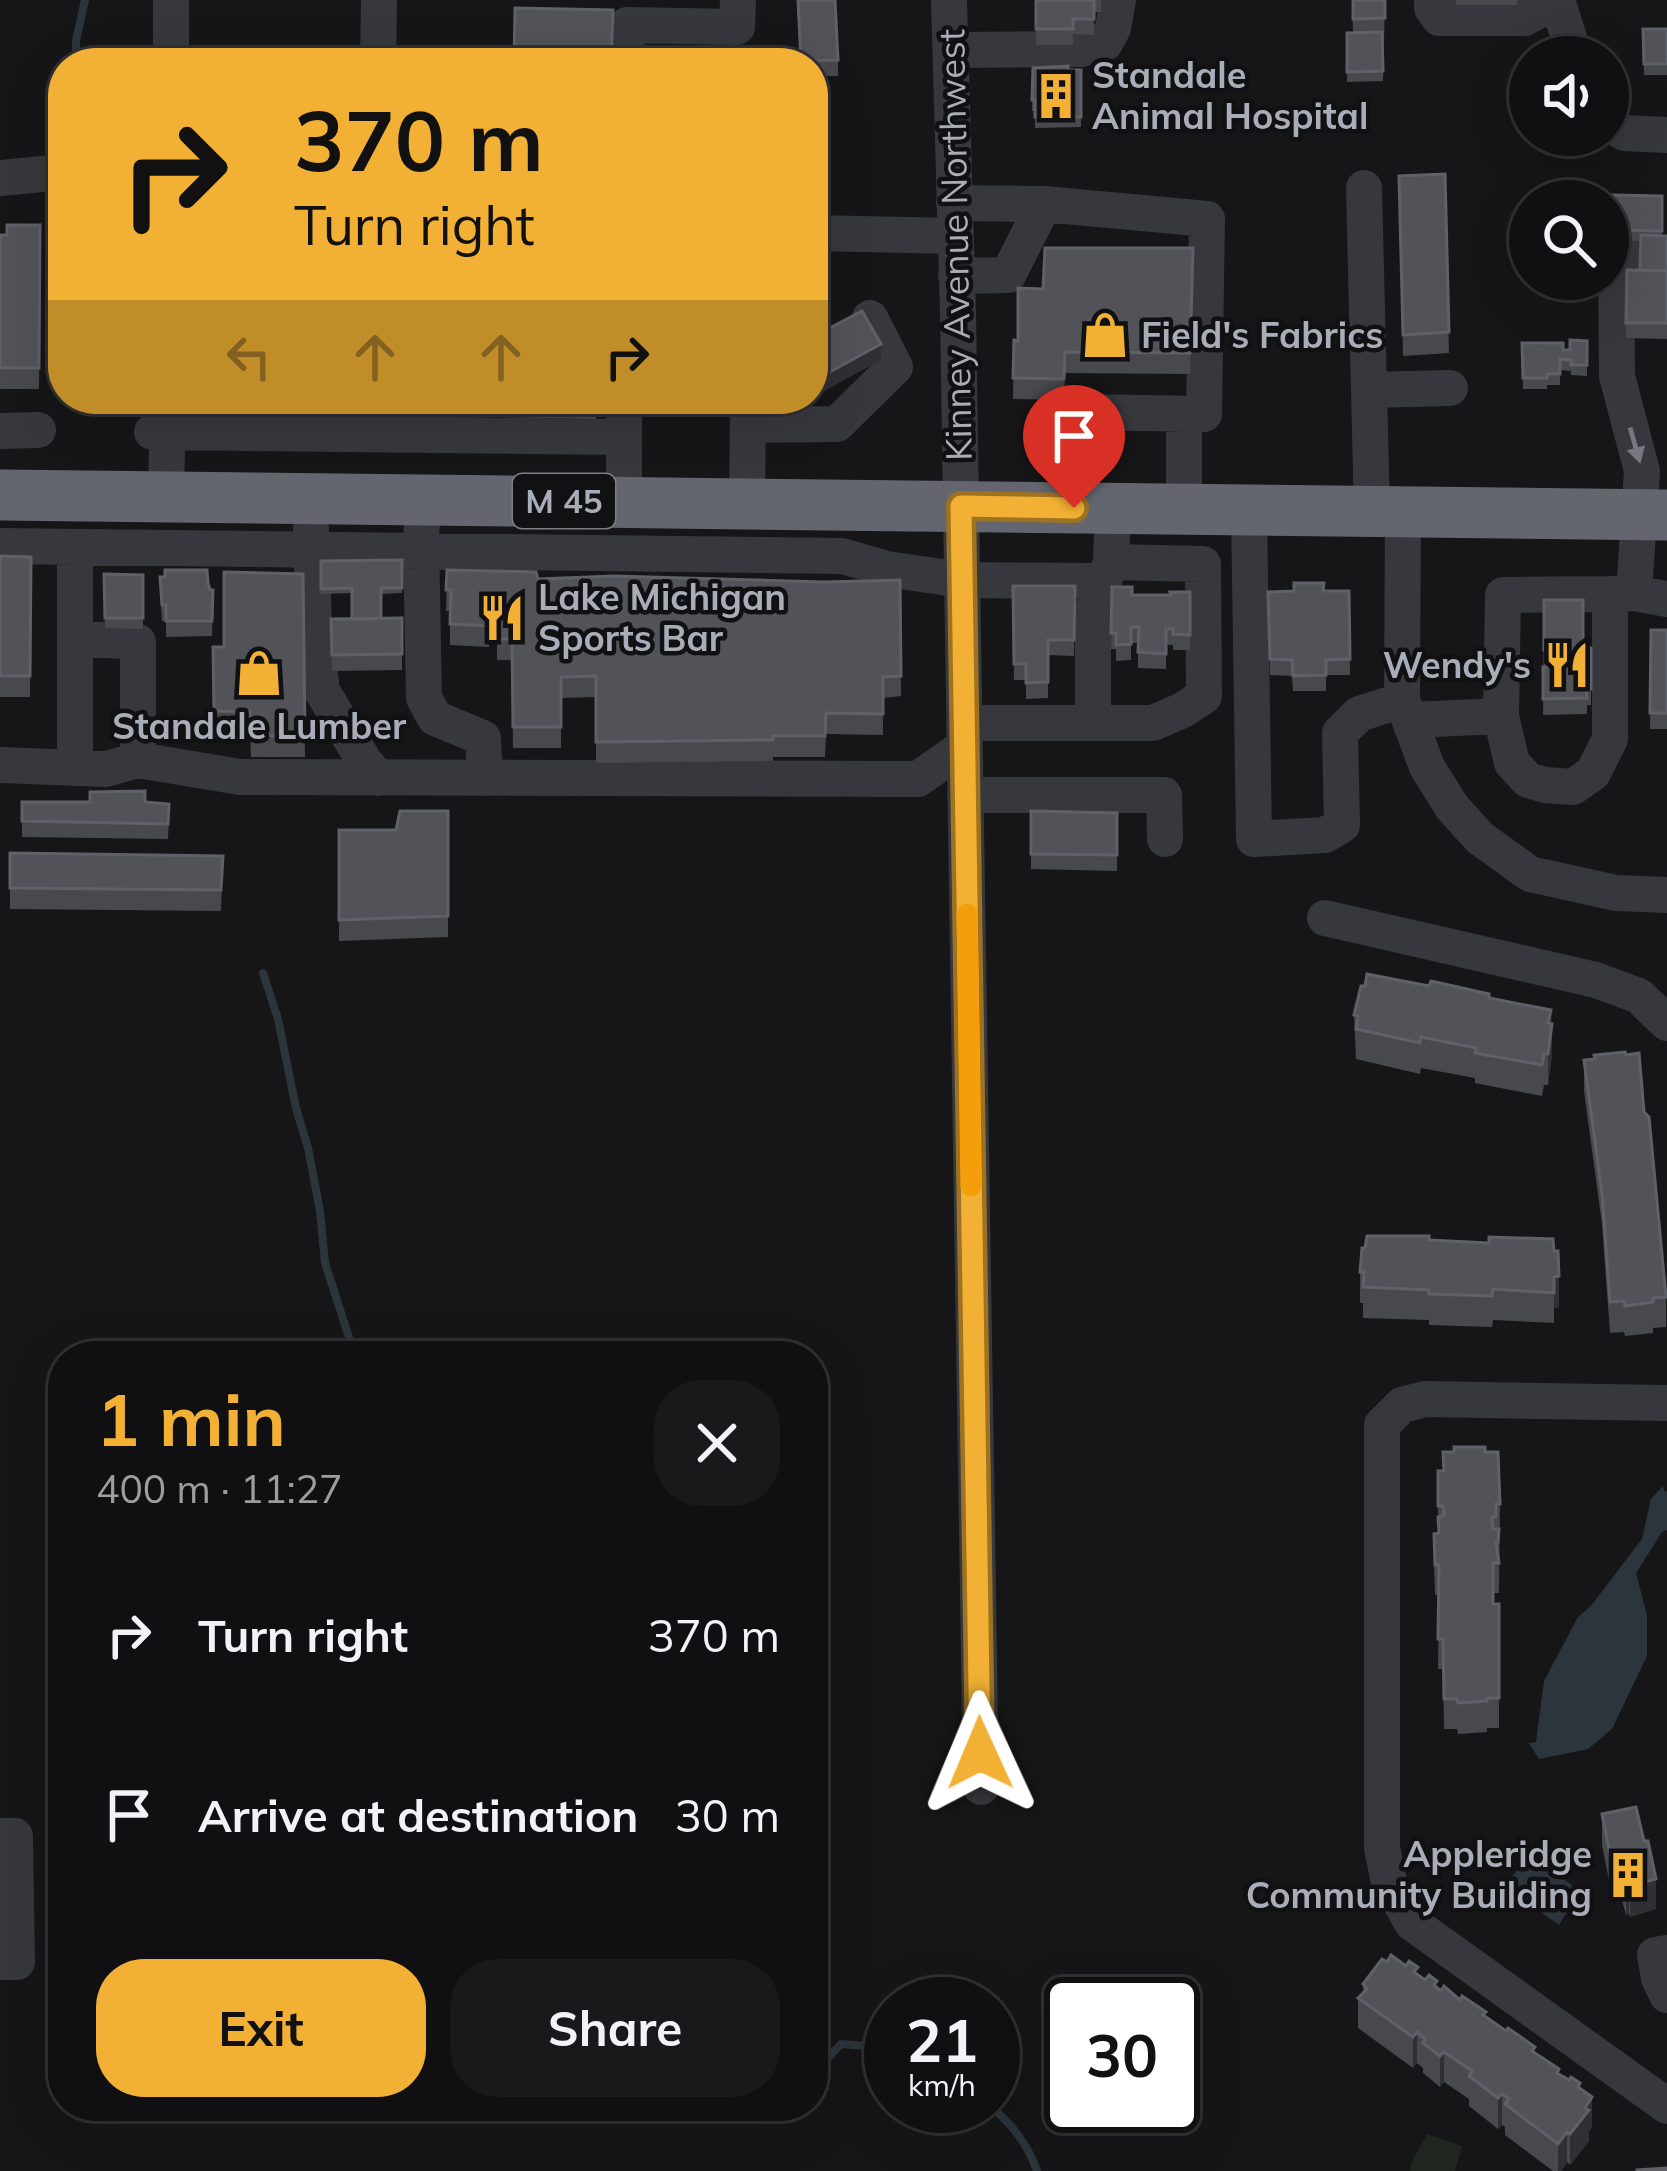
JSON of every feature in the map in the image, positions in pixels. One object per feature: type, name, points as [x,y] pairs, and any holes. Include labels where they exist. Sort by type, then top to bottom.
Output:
[{"type":"highway","name":"M 45","points":[[0,494],[1653,515]]},
{"type":"street","points":[[171,0],[171,48]]},
{"type":"street","points":[[378,48],[379,0]]},
{"type":"street","name":"Kinney Avenue Northwest","points":[[949,0],[981,1786]]},
{"type":"street","points":[[951,50],[1082,49],[1105,43],[1118,0]]},
{"type":"street","points":[[1432,0],[1439,18],[1526,18],[1557,0],[1568,36]]},
{"type":"street","points":[[626,48],[627,25],[737,28]]},
{"type":"street","points":[[1629,134],[1667,135]]},
{"type":"street","points":[[0,178],[48,173]]},
{"type":"street","points":[[1364,188],[1370,390],[1388,512],[1406,710],[1427,767],[1452,807],[1480,838],[1531,874],[1616,892],[1667,895]]},
{"type":"street","points":[[956,276],[1008,275],[1044,204]]},
{"type":"street","points":[[828,242],[1044,204],[1207,219],[1204,414],[1083,412]]},
{"type":"street","points":[[1637,595],[1503,595],[1502,716],[1512,763],[1528,779],[1573,787],[1593,773],[1610,739],[1653,515],[1617,376],[1616,255],[1667,256]]},
{"type":"street","points":[[869,317],[895,367]]},
{"type":"street","points":[[747,503],[748,419],[837,424],[895,367],[959,366]]},
{"type":"street","points":[[1370,390],[1450,388]]},
{"type":"street","points":[[624,414],[624,502]]},
{"type":"street","points":[[1184,414],[1184,509]]},
{"type":"street","points":[[166,496],[163,421],[624,437]]},
{"type":"street","points":[[0,431],[38,430]]},
{"type":"street","points":[[311,497],[314,628],[322,692],[378,778]]},
{"type":"street","points":[[423,500],[424,698],[435,718],[433,778]]},
{"type":"street","points":[[1094,723],[1093,609],[1107,572],[1113,508]]},
{"type":"street","points":[[1250,510],[1254,839],[1325,835],[1342,825],[1340,733],[1359,714],[1406,710],[1502,716]]},
{"type":"street","points":[[0,546],[842,556],[887,569],[962,580],[1203,563],[1204,696],[1153,723],[1094,723],[964,735],[918,779],[240,777],[138,760],[106,769],[0,765]]},
{"type":"street","points":[[75,548],[75,768]]},
{"type":"street","points":[[75,638],[138,642],[138,760]]},
{"type":"street","points":[[435,718],[483,738],[485,778]]},
{"type":"street","points":[[965,795],[1164,795],[1165,839]]},
{"type":"street","points":[[1325,918],[1596,980],[1640,995],[1667,1023]]},
{"type":"street","points":[[1667,1403],[1425,1399],[1402,1405],[1382,1425],[1380,1532],[1382,1848],[1389,1882],[1412,1923],[1667,2106]]},
{"type":"street","points":[[0,1836],[15,1836],[8,1903],[17,1962],[0,1962]]},
{"type":"street","points":[[1667,1953],[1655,1955],[1667,1995]]},
{"type":"shaded area","points":[[1663,1486],[1667,1530],[1636,1573],[1647,1615],[1647,1656],[1612,1729],[1588,1749],[1539,1759],[1529,1743],[1536,1742],[1544,1681],[1578,1617],[1642,1539],[1651,1499]]},
{"type":"shaded area","points":[[1529,1854],[1580,1891],[1559,1925],[1505,1887]]},
{"type":"shaded area","points":[[1427,2134],[1462,2146],[1455,2171],[1410,2171]]},
{"type":"building","points":[[798,0],[835,0],[838,60],[828,60],[828,48],[800,48]]},
{"type":"building","points":[[1036,0],[1094,0],[1094,19],[1073,19],[1073,29],[1036,29]]},
{"type":"building","points":[[1353,0],[1385,0],[1385,18],[1353,19]]},
{"type":"building","points":[[515,8],[613,10],[612,48],[514,48]]},
{"type":"building","points":[[1643,29],[1667,29],[1667,64],[1644,64]]},
{"type":"building","points":[[1382,32],[1383,71],[1347,72],[1347,33]]},
{"type":"building","name":"Standale Animal Hospital","points":[[1068,66],[1068,70],[1081,70],[1081,117],[1035,117],[1033,68]]},
{"type":"building","points":[[1445,174],[1449,332],[1403,335],[1399,176]]},
{"type":"building","points":[[1629,195],[1662,196],[1662,231],[1629,230]]},
{"type":"building","points":[[7,225],[40,225],[39,368],[0,368],[0,235],[7,235]]},
{"type":"building","points":[[1641,235],[1667,236],[1667,271],[1640,270]]},
{"type":"building","name":"Field's Fabrics","points":[[1045,248],[1193,248],[1190,353],[1065,352],[1064,379],[1013,378],[1018,288],[1043,289]]},
{"type":"building","points":[[1629,270],[1667,271],[1667,323],[1626,323]]},
{"type":"building","points":[[862,311],[881,344],[828,373],[828,329]]},
{"type":"building","points":[[1570,340],[1587,341],[1587,365],[1560,359],[1560,374],[1523,378],[1522,343],[1563,343],[1563,350],[1570,350]]},
{"type":"building","points":[[0,556],[31,557],[30,676],[0,676]]},
{"type":"building","points":[[402,560],[402,588],[381,588],[381,619],[352,619],[352,588],[321,589],[321,561]]},
{"type":"building","points":[[165,570],[207,570],[213,590],[212,621],[166,621],[160,577],[165,577]]},
{"type":"building","points":[[447,570],[536,572],[538,579],[900,580],[901,676],[883,677],[883,714],[826,713],[825,736],[596,742],[596,676],[561,677],[561,727],[513,727],[512,639],[497,639],[497,620],[488,621],[489,626],[450,624]]},
{"type":"building","name":"Standale Lumber","points":[[224,572],[303,574],[305,736],[251,736],[250,712],[214,711],[213,647],[224,647]]},
{"type":"building","points":[[104,574],[143,575],[143,618],[105,618]]},
{"type":"building","points":[[1294,583],[1324,583],[1323,591],[1349,591],[1350,659],[1326,660],[1326,675],[1293,676],[1292,660],[1270,659],[1268,592],[1294,591]]},
{"type":"building","points":[[1013,586],[1075,586],[1074,640],[1048,640],[1048,682],[1026,683],[1026,664],[1014,664]]},
{"type":"building","points":[[1112,587],[1132,587],[1132,595],[1190,592],[1190,635],[1166,629],[1166,654],[1138,652],[1139,627],[1131,627],[1131,644],[1116,645],[1116,633],[1111,633]]},
{"type":"building","name":"Wendy's","points":[[1544,600],[1583,600],[1583,648],[1591,648],[1587,698],[1543,699],[1543,667],[1550,667],[1550,650],[1544,650]]},
{"type":"building","points":[[402,618],[402,654],[332,655],[331,619]]},
{"type":"building","points":[[1651,630],[1667,630],[1667,713],[1650,713]]},
{"type":"building","points":[[145,791],[145,802],[169,804],[168,824],[22,821],[22,802],[90,802],[90,792]]},
{"type":"building","points":[[400,811],[448,811],[448,916],[339,920],[339,830],[396,830]]},
{"type":"building","points":[[1031,811],[1117,813],[1117,855],[1031,854]]},
{"type":"building","points":[[10,853],[223,856],[221,890],[10,888]]},
{"type":"building","points":[[1367,974],[1429,986],[1431,981],[1551,1010],[1548,1054],[1542,1065],[1421,1037],[1420,1043],[1356,1029],[1358,1016],[1354,1015]]},
{"type":"building","points":[[1639,1053],[1666,1297],[1625,1306],[1624,1301],[1610,1302],[1584,1060]]},
{"type":"building","points":[[1367,1236],[1489,1243],[1489,1237],[1553,1239],[1559,1276],[1554,1277],[1554,1293],[1493,1289],[1492,1296],[1363,1287],[1364,1272],[1360,1272]]},
{"type":"building","points":[[1454,1447],[1498,1452],[1500,1504],[1492,1517],[1493,1529],[1499,1529],[1493,1604],[1499,1604],[1499,1698],[1487,1701],[1444,1699],[1434,1534],[1439,1533],[1438,1517],[1444,1515],[1443,1506],[1438,1506],[1438,1471],[1444,1471],[1443,1452],[1454,1452]]},
{"type":"building","points":[[1636,1807],[1656,1879],[1630,1886],[1620,1863],[1612,1864],[1602,1814]]},
{"type":"building","points":[[1391,1955],[1406,1966],[1409,1961],[1418,1967],[1414,1972],[1425,1980],[1429,1975],[1441,1991],[1444,1986],[1486,2012],[1483,2015],[1535,2047],[1532,2051],[1559,2069],[1557,2073],[1580,2083],[1578,2087],[1592,2097],[1585,2108],[1589,2110],[1570,2134],[1558,2144],[1505,2104],[1509,2099],[1502,2094],[1498,2098],[1469,2076],[1472,2071],[1444,2052],[1440,2056],[1417,2032],[1413,2037],[1358,1998],[1382,1959],[1387,1962]]},
{"type":"waterway","points":[[76,48],[85,0]]},
{"type":"waterway","points":[[263,973],[308,1148],[325,1263],[350,1341]]},
{"type":"waterway","points":[[828,2058],[841,2044],[864,2046]]},
{"type":"waterway","points":[[1016,2133],[1037,2171]]},
{"type":"slow traffic","points":[[967,914],[971,1186]]},
{"type":"place","name":"Standale Animal Hospital","points":[[1056,96]]},
{"type":"place","name":"Field's Fabrics","points":[[1105,335]]},
{"type":"place","name":"Lake Michigan Sports Bar","points":[[502,618]]},
{"type":"place","name":"Wendy's","points":[[1567,665]]},
{"type":"place","name":"Standale Lumber","points":[[259,673]]},
{"type":"place","name":"Appleridge Community Building","points":[[1628,1875]]},
{"type":"route","points":[[980,1753],[961,506],[1074,508]]}]
